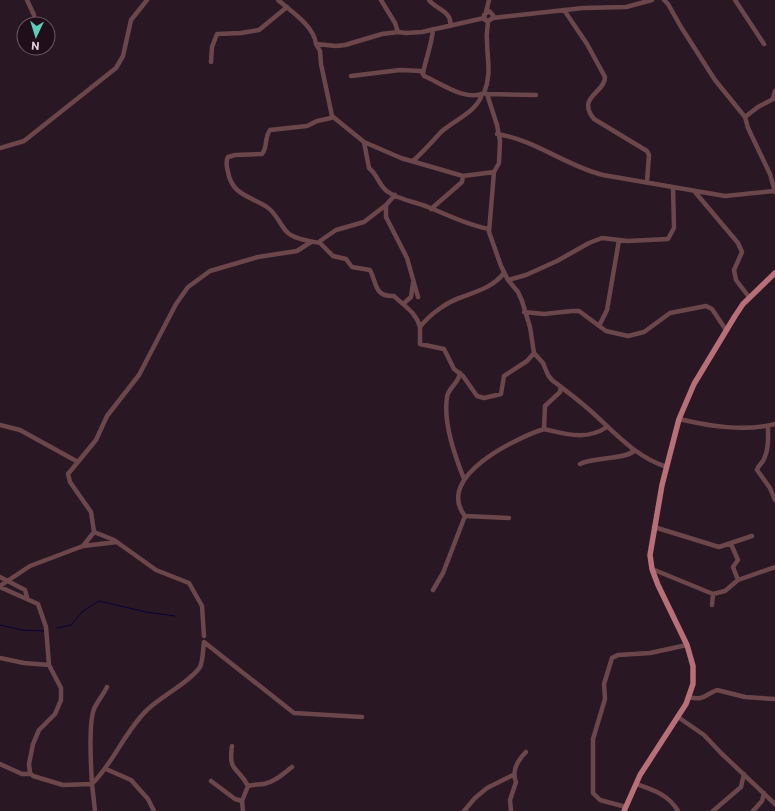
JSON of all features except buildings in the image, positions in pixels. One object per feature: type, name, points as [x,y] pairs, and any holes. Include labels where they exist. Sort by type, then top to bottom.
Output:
[{"type":"main road","points":[[625,809],[647,763],[678,717],[689,697],[693,684],[693,670],[687,645],[652,569],[650,555],[654,526],[679,419],[694,384],[726,330],[749,298],[775,273]]},
{"type":"street","points":[[27,0],[34,14]]},
{"type":"street","points":[[0,148],[24,141],[116,68],[123,56],[131,20],[147,0]]},
{"type":"street","points":[[278,0],[306,25],[315,36],[316,44],[320,51],[321,64],[332,116],[364,142],[401,158],[437,170],[463,176],[494,172]]},
{"type":"street","points":[[381,0],[396,23],[398,32]]},
{"type":"street","points":[[429,0],[432,4],[446,12],[450,26]]},
{"type":"street","points":[[413,161],[429,147],[446,128],[472,110],[484,94],[489,71],[486,12],[489,0]]},
{"type":"street","points":[[316,44],[345,45],[398,32],[422,32],[493,18],[564,10],[626,7],[652,0]]},
{"type":"street","points":[[498,134],[522,140],[586,171],[695,192],[737,196],[775,191],[770,174],[748,128],[745,118],[715,80],[668,4],[664,0]]},
{"type":"street","points":[[735,0],[764,44]]},
{"type":"street","points":[[210,62],[212,47],[217,34],[241,34],[259,30],[287,7]]},
{"type":"street","points":[[564,10],[587,44],[605,77],[604,83],[590,99],[588,106],[590,114],[647,151],[649,162],[646,182]]},
{"type":"street","points":[[486,12],[491,12],[493,18]]},
{"type":"street","points":[[424,76],[423,73],[426,54],[432,42],[433,29]]},
{"type":"street","points":[[351,76],[400,70],[421,71],[424,76],[459,92],[473,96],[484,94],[536,95]]},
{"type":"street","points":[[745,118],[758,107],[774,98],[775,91]]},
{"type":"street","points":[[484,94],[497,125],[500,141],[499,163],[494,172],[489,229],[504,273],[518,292],[530,327],[534,353],[543,363],[548,376],[606,427],[645,458],[667,467]]},
{"type":"street","points":[[332,116],[331,118],[317,121],[307,126],[270,130],[266,135],[265,151],[262,154],[233,155],[226,158],[231,182],[236,190],[268,208],[286,232],[311,242],[320,243],[334,256],[346,259],[352,267],[370,270],[379,291],[386,297],[394,296],[418,320],[420,327],[420,344],[444,349],[454,368],[460,373],[477,396],[484,398],[501,394],[504,376],[527,361],[534,353]]},
{"type":"street","points":[[364,142],[369,168],[373,171],[383,187],[395,195],[466,223],[489,229]]},
{"type":"street","points":[[430,208],[462,182],[463,176]]},
{"type":"street","points":[[508,280],[557,262],[596,239],[661,241],[670,238],[674,228],[675,217],[673,188]]},
{"type":"street","points":[[695,192],[738,243],[742,252],[734,270],[736,280],[749,298]]},
{"type":"street","points":[[320,243],[320,241],[336,230],[368,220],[386,205],[395,195]]},
{"type":"street","points":[[386,205],[386,217],[407,258],[418,297]]},
{"type":"street","points":[[599,326],[607,310],[619,240]]},
{"type":"street","points":[[83,546],[94,532],[91,512],[70,482],[68,474],[96,440],[107,416],[139,375],[176,304],[188,287],[210,271],[258,257],[297,251],[311,242]]},
{"type":"street","points":[[420,327],[446,304],[463,296],[476,294],[499,280],[504,273]]},
{"type":"street","points":[[403,304],[411,297],[413,282]]},
{"type":"street","points":[[524,312],[544,314],[572,310],[579,312],[599,326],[616,335],[636,335],[644,332],[670,313],[706,306],[712,309],[726,330]]},
{"type":"street","points":[[460,373],[459,378],[447,397],[447,421],[455,455],[464,479]]},
{"type":"street","points":[[544,429],[545,406],[560,392],[561,387]]},
{"type":"street","points":[[679,419],[706,426],[751,428],[775,424]]},
{"type":"street","points":[[0,425],[20,430],[78,462]]},
{"type":"street","points":[[768,426],[767,452],[764,460],[757,470],[770,488],[775,500]]},
{"type":"street","points":[[433,590],[443,573],[465,516],[458,503],[460,486],[468,473],[488,457],[526,435],[544,429],[563,435],[584,436],[600,432],[606,427]]},
{"type":"street","points":[[580,464],[590,460],[632,453],[634,451],[631,448]]},
{"type":"street","points":[[465,516],[508,518]]},
{"type":"street","points":[[654,526],[719,547],[752,536]]},
{"type":"street","points":[[94,532],[114,540],[156,570],[189,583],[202,606],[204,636]]},
{"type":"street","points":[[0,587],[30,566],[83,546],[117,542]]},
{"type":"street","points":[[731,544],[738,560],[733,567],[738,580]]},
{"type":"street","points":[[652,569],[713,594],[725,591],[738,580],[775,567]]},
{"type":"street","points":[[0,577],[25,590],[27,597]]},
{"type":"street","points":[[0,587],[27,597],[38,604],[48,640],[48,664],[61,688],[62,700],[55,714],[39,730],[33,744],[29,764],[31,774]]},
{"type":"street","points":[[712,605],[713,594]]},
{"type":"street","points":[[0,764],[22,774],[31,774],[64,785],[92,784],[106,769],[128,733],[147,710],[177,688],[200,666],[204,642],[294,713],[362,717]]},
{"type":"street","points":[[625,809],[600,800],[593,793],[593,739],[605,698],[604,684],[612,658],[618,655],[650,654],[687,645]]},
{"type":"street","points":[[0,658],[24,663],[48,664]]},
{"type":"street","points":[[95,811],[92,784],[91,730],[94,709],[107,688]]},
{"type":"street","points":[[689,697],[699,699],[704,698],[717,690],[745,697],[775,699]]},
{"type":"street","points":[[678,717],[704,735],[775,804]]},
{"type":"street","points":[[232,746],[230,758],[232,767],[244,779],[248,786]]},
{"type":"street","points":[[464,811],[475,798],[487,788],[513,775],[520,758],[526,752]]},
{"type":"street","points":[[248,786],[265,784],[277,778],[292,767]]},
{"type":"street","points":[[106,769],[131,780],[148,799],[154,811]]},
{"type":"street","points":[[713,811],[741,787],[744,774]]},
{"type":"street","points":[[511,811],[510,800],[516,782],[513,775]]},
{"type":"street","points":[[211,781],[235,799],[242,801]]},
{"type":"street","points":[[636,784],[663,794],[674,803],[678,811]]},
{"type":"street","points":[[243,811],[242,801],[248,786]]},
{"type":"street","points":[[753,811],[762,801],[764,793]]},
{"type":"waterway","points":[[57,628],[71,625],[83,611],[99,601],[146,612],[175,616]]},
{"type":"waterway","points":[[0,625],[22,630],[44,631]]}]
